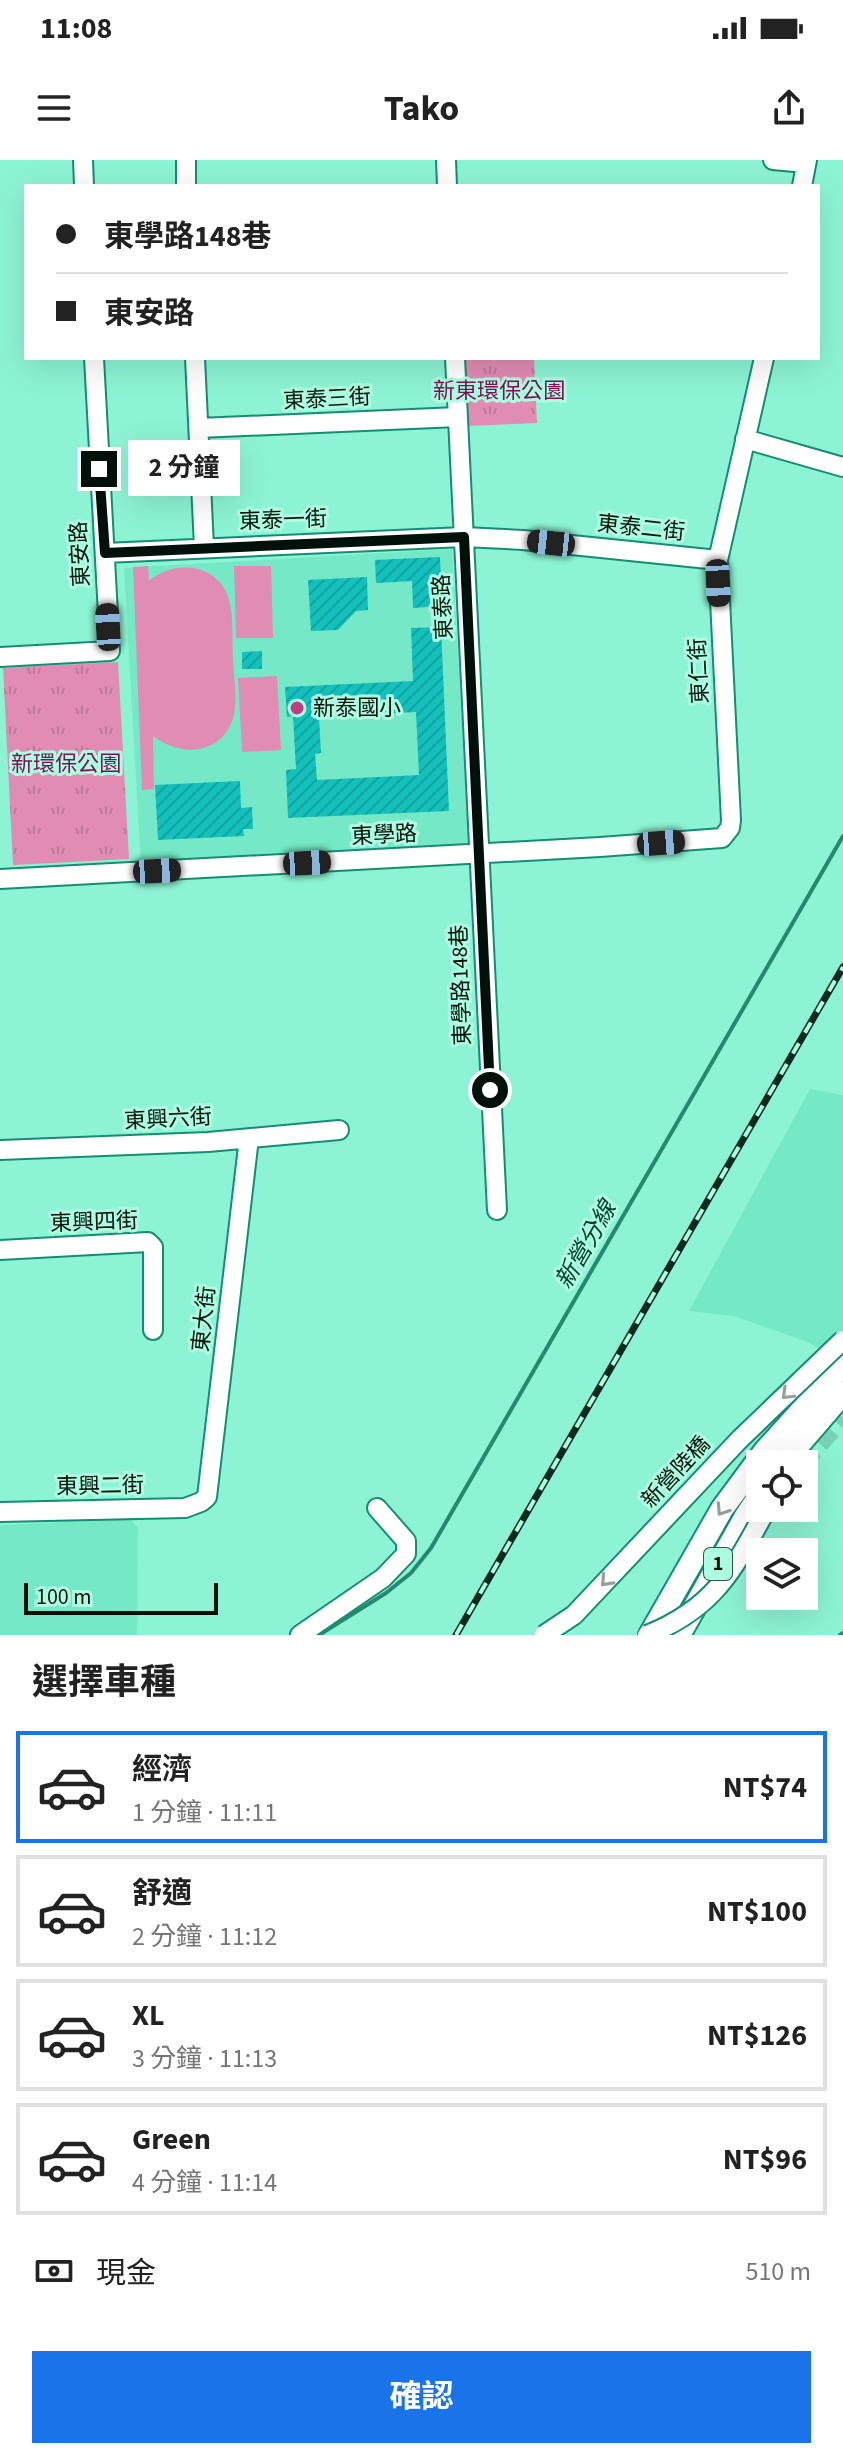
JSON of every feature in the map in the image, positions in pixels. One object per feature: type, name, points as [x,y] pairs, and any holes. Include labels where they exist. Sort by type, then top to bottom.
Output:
[{"type":"main road","name":"1","points":[[648,1635],[722,1509],[765,1451],[843,1365]]},
{"type":"main road","points":[[792,1450],[843,1395]]},
{"type":"main road","name":"1","points":[[679,1635],[746,1516]]},
{"type":"street","points":[[83,160],[84,184]]},
{"type":"street","points":[[186,160],[186,184]]},
{"type":"street","points":[[446,160],[447,184]]},
{"type":"street","points":[[773,160],[807,162],[802,184]]},
{"type":"street","name":"東安路","points":[[0,657],[110,651],[94,360]]},
{"type":"street","points":[[195,360],[204,547]]},
{"type":"street","name":"東泰路","points":[[455,360],[481,853]]},
{"type":"street","name":"東仁街","points":[[722,838],[730,828],[731,820],[718,560],[764,360]]},
{"type":"street","name":"東泰三街","points":[[199,428],[458,417]]},
{"type":"street","points":[[745,439],[843,467]]},
{"type":"street","name":"東泰一街","points":[[105,553],[464,537]]},
{"type":"street","name":"東泰二街","points":[[464,537],[718,560]]},
{"type":"street","name":"東學路","points":[[0,879],[722,838]]},
{"type":"street","name":"東學路148巷","points":[[481,853],[497,1210]]},
{"type":"street","name":"東興六街","points":[[0,1150],[208,1142],[339,1130]]},
{"type":"street","name":"東大街","points":[[201,1502],[209,1490],[249,1138]]},
{"type":"street","name":"東興四街","points":[[0,1250],[148,1242],[153,1247],[153,1330]]},
{"type":"street","name":"新營陸橋","points":[[544,1635],[574,1615],[739,1440],[843,1340]]},
{"type":"street","points":[[802,1450],[843,1395]]},
{"type":"street","points":[[695,1490],[707,1462]]},
{"type":"street","name":"東興二街","points":[[0,1512],[185,1508],[201,1502]]},
{"type":"street","points":[[300,1635],[383,1578],[406,1554],[406,1541],[377,1508]]},
{"type":"street","points":[[648,1635],[698,1608],[724,1580],[759,1522]]},
{"type":"shaded area","name":"新泰國小","points":[[452,549],[469,848],[141,866],[124,568]]},
{"type":"shaded area","points":[[810,1089],[843,1095],[843,1361],[805,1341],[734,1316],[689,1311]]},
{"type":"shaded area","points":[[130,1519],[138,1528],[137,1635],[0,1635],[0,1525]]},
{"type":"green space","name":"新東環保公園","points":[[464,360],[534,360],[537,423],[466,426]]},
{"type":"green space","points":[[148,566],[149,581],[171,569],[195,568],[216,578],[224,588],[232,615],[235,701],[231,724],[224,735],[206,747],[195,750],[173,747],[153,736],[154,789],[142,790],[133,567]]},
{"type":"green space","points":[[234,566],[271,566],[273,638],[236,638]]},
{"type":"green space","name":"新環保公園","points":[[118,662],[129,859],[13,865],[3,668]]},
{"type":"green space","points":[[277,676],[281,750],[242,752],[238,678]]},
{"type":"building","points":[[440,557],[442,606],[413,608],[412,581],[376,583],[375,560]]},
{"type":"building","points":[[367,577],[368,610],[356,611],[338,630],[311,631],[308,580]]},
{"type":"building","points":[[441,627],[449,811],[288,818],[286,770],[296,769],[293,716],[287,717],[285,687],[413,681],[411,628]],"holes":[[[416,712],[419,775],[317,780],[315,754],[321,753],[319,717]]]},
{"type":"building","points":[[262,651],[262,669],[242,669],[242,652]]},
{"type":"building","points":[[240,781],[241,808],[252,807],[253,829],[243,829],[244,836],[158,840],[155,785]]},
{"type":"waterway","name":"新營分線","points":[[319,1635],[386,1593],[411,1573],[431,1548],[843,836]]},
{"type":"tunnel","points":[[814,1450],[843,1418]]},
{"type":"railway","points":[[456,1635],[843,967]]},
{"type":"place","name":"新泰國小","points":[[297,708]]},
{"type":"route","points":[[99,469],[105,553],[464,537],[490,1090]]}]
